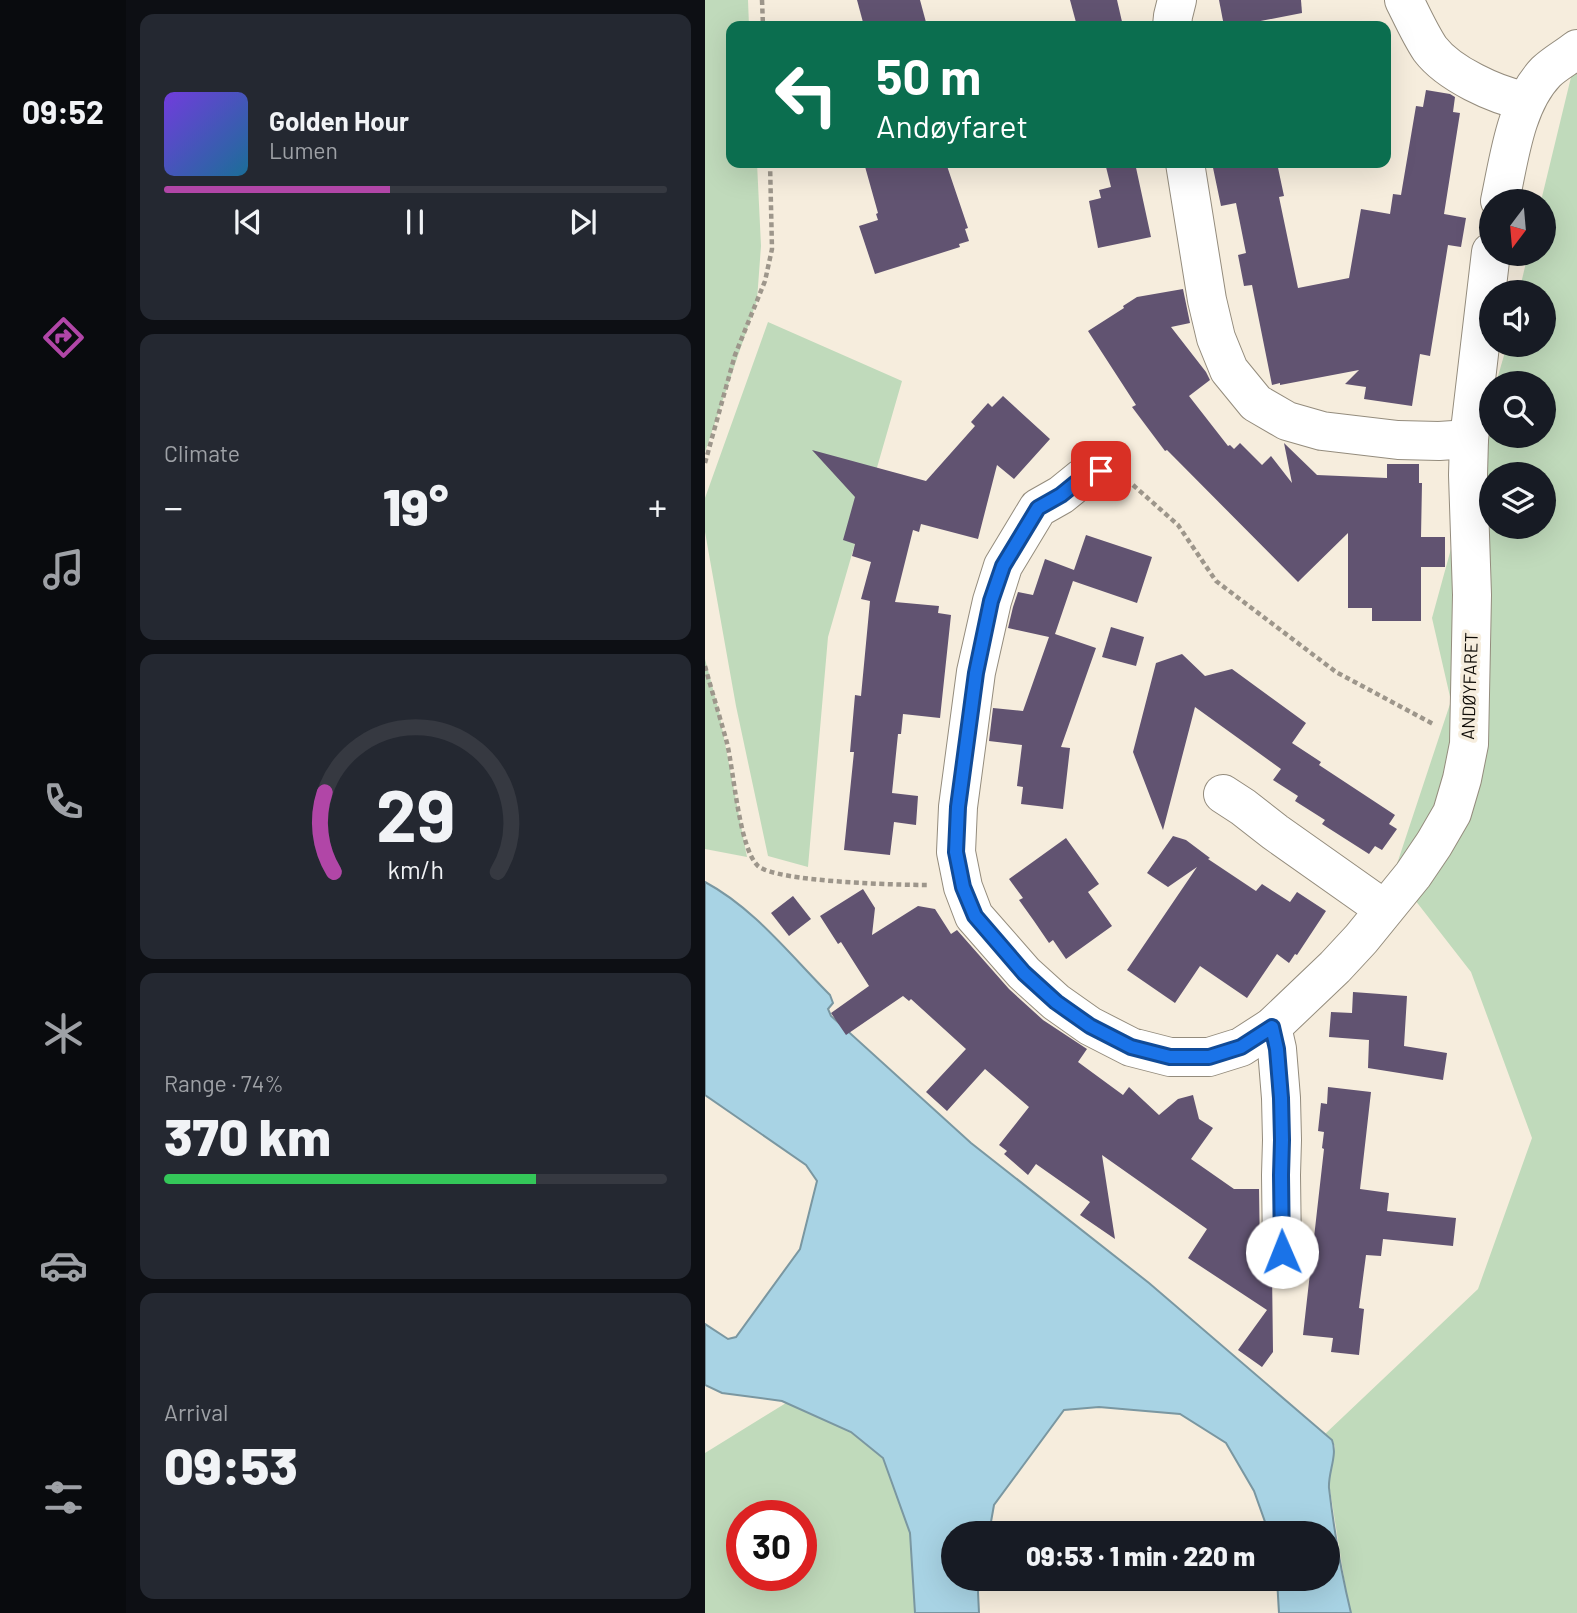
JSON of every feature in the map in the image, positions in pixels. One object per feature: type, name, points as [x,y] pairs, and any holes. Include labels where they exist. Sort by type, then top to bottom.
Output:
[{"type":"street","points":[[1172,21],[1177,0]]},
{"type":"street","points":[[1404,0],[1431,50],[1453,69],[1475,83],[1525,101]]},
{"type":"street","points":[[1503,189],[1525,101],[1546,72],[1577,49]]},
{"type":"street","points":[[1186,168],[1207,300],[1216,338],[1229,370],[1256,403],[1287,421],[1322,431],[1398,440],[1469,439]]},
{"type":"street","name":"ANDØYFARET","points":[[1101,471],[1082,478],[1061,495],[1038,508],[1003,566],[991,601],[976,673],[958,807],[956,852],[963,887],[975,916],[1024,973],[1056,1002],[1090,1026],[1131,1047],[1170,1057],[1209,1057],[1241,1047],[1272,1027],[1335,967],[1413,875],[1452,813],[1469,744],[1472,595],[1469,439],[1489,266]]},
{"type":"street","points":[[1223,794],[1384,909]]},
{"type":"street","points":[[1272,1027],[1277,1049],[1281,1098],[1282,1252]]},
{"type":"path","points":[[762,0],[763,21]]},
{"type":"path","points":[[705,463],[735,355],[765,281],[771,248],[770,168]]},
{"type":"path","points":[[1101,471],[1127,479],[1178,525],[1216,581],[1285,634],[1336,671],[1469,744]]},
{"type":"path","points":[[705,666],[727,746],[743,833],[748,852],[757,865],[773,873],[867,884],[963,887]]},
{"type":"green space","points":[[705,0],[748,0],[749,21],[726,21],[726,168],[757,168],[761,246],[757,300],[705,452]]},
{"type":"green space","points":[[1577,68],[1577,1613],[1351,1613],[1340,1553],[1340,1521],[1335,1521],[1329,1484],[1335,1446],[1325,1434],[1478,1289],[1532,1138],[1471,972],[1394,873],[1451,701],[1432,618],[1479,447],[1556,448],[1556,371],[1499,371],[1504,357],[1556,357],[1556,280],[1522,280],[1525,266],[1556,266],[1556,189],[1544,189],[1572,73]]},
{"type":"green space","points":[[768,322],[902,381],[828,637],[808,867],[768,856],[736,706],[705,532],[705,498]]},
{"type":"green space","points":[[705,659],[719,712],[747,857],[705,849]]},
{"type":"green space","points":[[786,1403],[851,1432],[883,1458],[910,1532],[915,1613],[705,1613],[705,1453]]},
{"type":"water","points":[[705,882],[756,919],[830,995],[833,1003],[828,1009],[831,1016],[971,1143],[1149,1283],[1332,1440],[1334,1452],[1329,1488],[1334,1521],[1265,1521],[1254,1491],[1226,1443],[1180,1414],[1099,1407],[1064,1410],[994,1505],[991,1521],[941,1521],[941,1591],[978,1591],[979,1613],[915,1613],[910,1533],[883,1458],[851,1432],[782,1401],[722,1393],[705,1385],[705,1324],[728,1339],[736,1337],[800,1249],[817,1181],[806,1165],[705,1095]]},
{"type":"water","points":[[1340,1561],[1351,1613],[1279,1613],[1278,1591],[1340,1591]]},
{"type":"building","points":[[857,0],[920,0],[926,21],[863,21]]},
{"type":"building","points":[[1070,0],[1117,0],[1122,21],[1076,21]]},
{"type":"building","points":[[1219,0],[1301,0],[1302,13],[1261,21],[1223,21]]},
{"type":"building","points":[[1426,90],[1455,97],[1453,112],[1460,113],[1444,214],[1466,218],[1461,247],[1448,245],[1430,356],[1420,354],[1412,406],[1364,399],[1366,387],[1345,384],[1359,370],[1272,385],[1252,285],[1244,286],[1238,255],[1246,253],[1236,203],[1221,206],[1213,168],[1278,168],[1284,196],[1279,197],[1298,288],[1349,278],[1361,209],[1390,214],[1393,194],[1401,195],[1416,106],[1423,107]]},
{"type":"building","points":[[865,168],[948,168],[968,228],[965,229],[969,241],[959,244],[960,247],[875,274],[859,226],[878,220]]},
{"type":"building","points":[[1106,168],[1136,168],[1151,237],[1098,248],[1089,201],[1101,198],[1099,190],[1111,187]]},
{"type":"building","points":[[1183,289],[1190,323],[1171,327],[1210,380],[1189,396],[1228,446],[1234,449],[1240,443],[1262,465],[1271,456],[1292,483],[1284,443],[1317,475],[1387,478],[1387,464],[1419,464],[1419,483],[1422,483],[1421,537],[1445,537],[1445,567],[1421,567],[1421,621],[1372,621],[1372,608],[1348,608],[1348,533],[1298,582],[1167,450],[1165,451],[1132,407],[1136,405],[1088,331],[1137,297]]},
{"type":"building","points":[[1003,396],[1050,439],[1014,479],[997,465],[978,539],[921,524],[919,532],[913,530],[895,602],[939,606],[938,613],[951,615],[940,718],[903,714],[901,734],[898,734],[892,793],[918,796],[916,825],[894,822],[890,855],[844,850],[854,752],[850,752],[855,695],[861,696],[870,601],[861,599],[871,562],[852,556],[855,544],[843,540],[855,497],[812,450],[926,481],[975,426],[971,422],[988,403],[992,407]]},
{"type":"building","points":[[1086,535],[1152,557],[1137,603],[1073,581],[1055,634],[1096,648],[1061,747],[1070,748],[1063,809],[1021,804],[1023,787],[1017,786],[1022,745],[989,741],[993,708],[1023,711],[1049,637],[1008,628],[1013,607],[1018,592],[1033,595],[1045,559],[1074,570]]},
{"type":"building","points":[[1111,627],[1144,637],[1136,666],[1102,657]]},
{"type":"building","points":[[1182,654],[1205,676],[1232,669],[1306,723],[1292,743],[1321,762],[1319,765],[1395,815],[1389,824],[1397,829],[1382,850],[1375,846],[1369,854],[1322,824],[1325,820],[1295,801],[1298,796],[1273,780],[1281,769],[1195,707],[1163,830],[1133,752],[1156,663]]},
{"type":"building","points":[[1173,836],[1186,840],[1210,858],[1208,859],[1256,891],[1262,884],[1290,902],[1297,892],[1326,911],[1297,955],[1295,954],[1289,963],[1277,954],[1247,998],[1200,966],[1175,1003],[1127,970],[1197,867],[1168,887],[1147,873]]},
{"type":"building","points":[[1066,838],[1099,884],[1088,892],[1112,926],[1066,959],[1053,940],[1049,943],[1019,900],[1023,898],[1009,879]]},
{"type":"building","points":[[863,889],[875,908],[872,935],[918,906],[935,909],[951,934],[957,930],[1009,989],[1043,1020],[1087,1049],[1078,1062],[1123,1095],[1129,1087],[1159,1115],[1178,1099],[1193,1095],[1199,1119],[1213,1128],[1191,1159],[1234,1189],[1259,1189],[1260,1253],[1264,1264],[1272,1271],[1273,1352],[1262,1367],[1238,1350],[1267,1310],[1188,1258],[1207,1229],[1102,1155],[1115,1239],[1080,1215],[1090,1202],[1036,1164],[1028,1175],[1004,1154],[1007,1151],[999,1145],[1029,1107],[985,1069],[947,1111],[926,1092],[966,1049],[911,999],[909,1001],[903,996],[846,1035],[831,1013],[869,986],[841,942],[838,944],[820,916]]},
{"type":"building","points":[[793,896],[811,919],[789,936],[771,913]]},
{"type":"building","points":[[1353,992],[1407,996],[1404,1046],[1447,1053],[1443,1080],[1368,1068],[1369,1040],[1329,1037],[1331,1012],[1352,1013]]},
{"type":"building","points":[[1328,1087],[1371,1092],[1360,1189],[1389,1193],[1387,1211],[1456,1218],[1453,1246],[1383,1239],[1381,1256],[1366,1255],[1359,1308],[1364,1309],[1359,1355],[1331,1352],[1333,1338],[1303,1335],[1324,1149],[1324,1132],[1318,1131],[1321,1103],[1327,1104]]},
{"type":"route","points":[[1101,471],[1082,478],[1061,495],[1038,508],[1003,566],[991,601],[976,673],[958,807],[956,852],[963,887],[975,916],[1024,973],[1056,1002],[1090,1026],[1131,1047],[1170,1057],[1209,1057],[1241,1047],[1272,1027],[1277,1049],[1281,1098],[1282,1252]]}]
